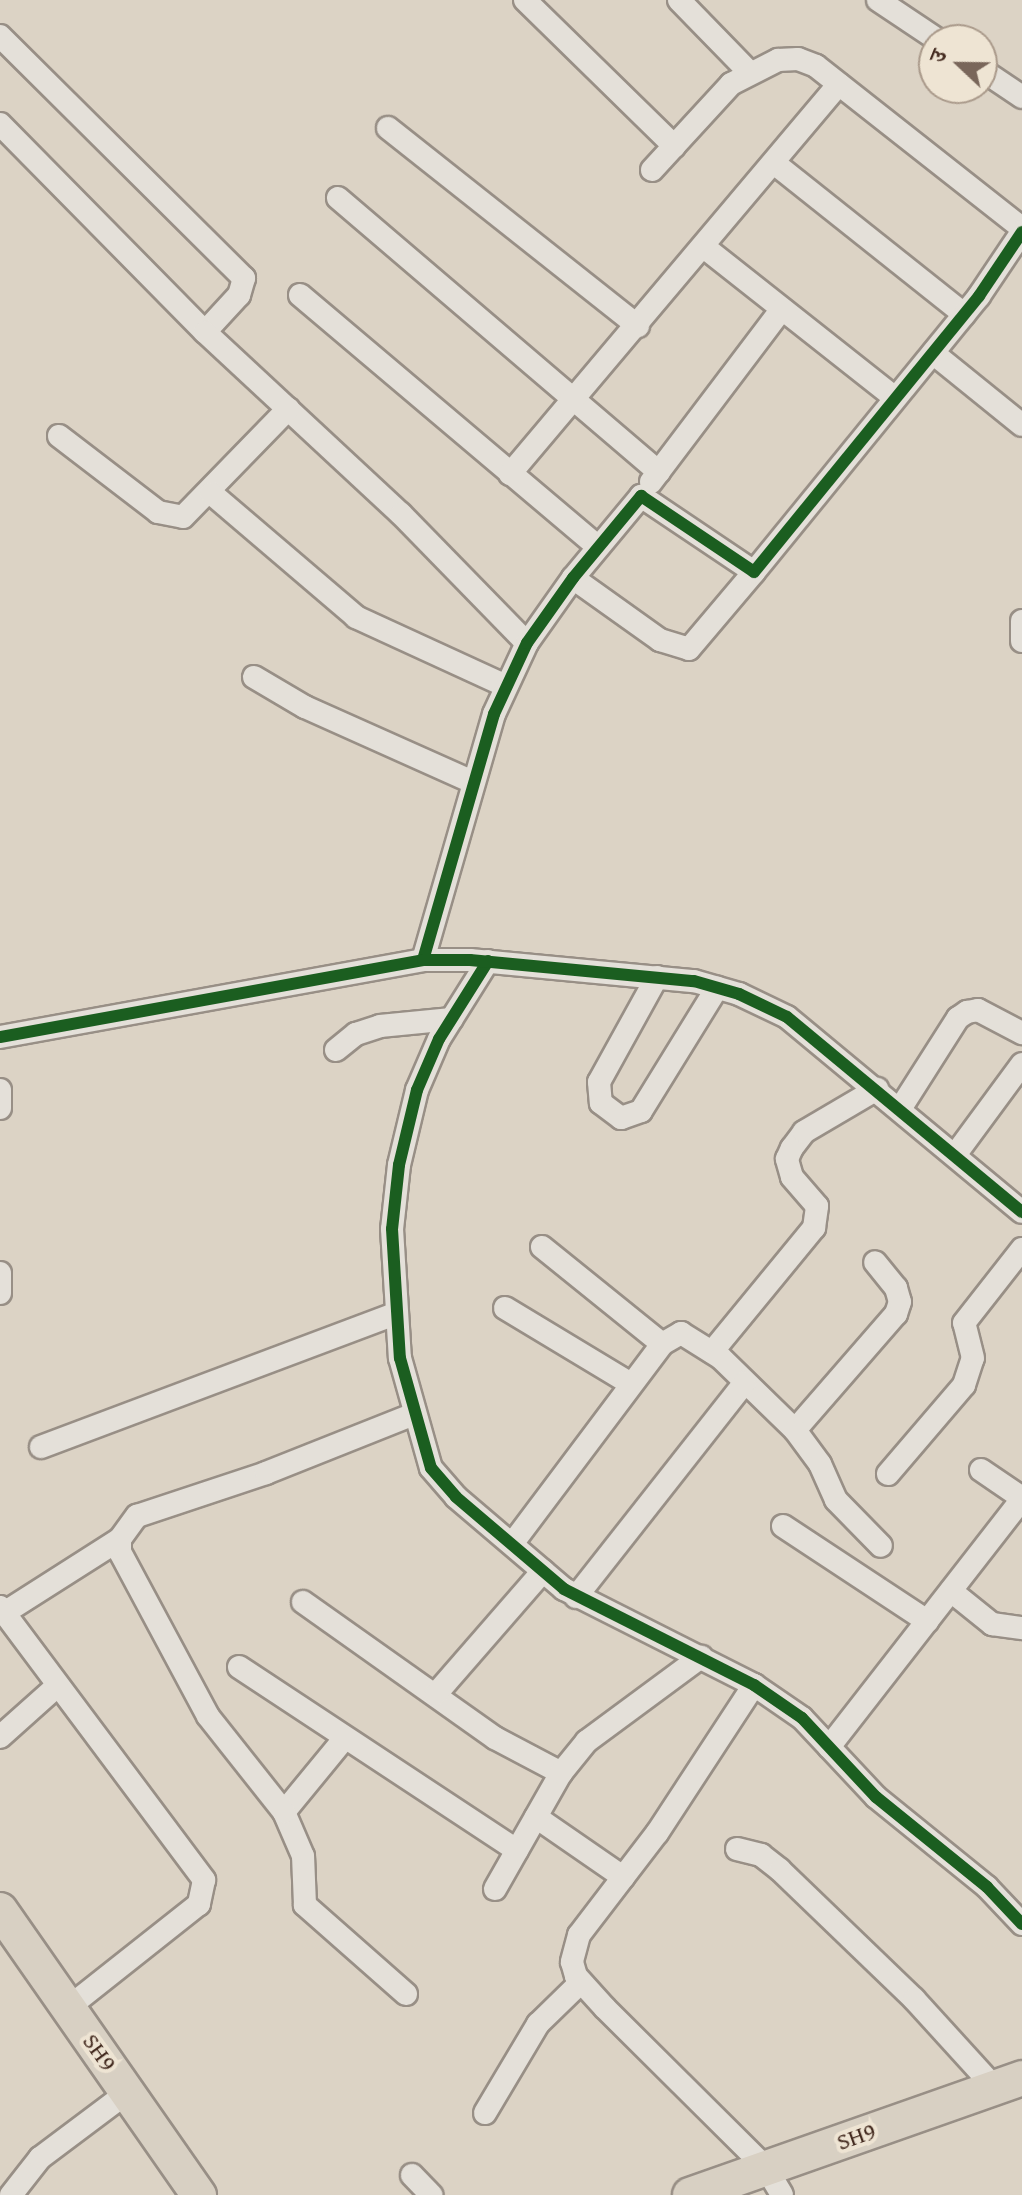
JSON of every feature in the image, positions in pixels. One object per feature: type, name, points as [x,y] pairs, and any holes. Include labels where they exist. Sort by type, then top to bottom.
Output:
[{"type":"main road","name":"SH9","points":[[0,1910],[199,2195]]},
{"type":"main road","name":"SH9","points":[[690,2195],[774,2182],[1008,2082]]},
{"type":"street","points":[[525,0],[674,146]]},
{"type":"street","points":[[679,0],[749,72]]},
{"type":"street","points":[[878,0],[918,27]]},
{"type":"street","points":[[0,36],[244,278],[239,295],[205,332]]},
{"type":"street","points":[[573,578],[660,640],[689,649],[964,314],[1022,230],[839,84],[798,59],[749,72],[731,84],[652,170]]},
{"type":"street","points":[[998,81],[1022,97]]},
{"type":"street","points":[[510,474],[576,401],[839,84]]},
{"type":"street","points":[[0,124],[205,332],[527,643]]},
{"type":"street","points":[[388,128],[638,326]]},
{"type":"street","points":[[774,163],[964,314]]},
{"type":"street","points":[[338,198],[659,472]]},
{"type":"street","points":[[704,247],[895,398]]},
{"type":"street","points":[[300,295],[598,547]]},
{"type":"street","points":[[423,960],[473,782],[506,686],[527,643],[573,578],[641,496],[782,309]]},
{"type":"street","points":[[933,353],[1022,425]]},
{"type":"street","points":[[59,436],[170,517],[183,517],[211,493],[288,409]]},
{"type":"street","points":[[211,493],[356,617],[506,686]]},
{"type":"street","points":[[641,496],[754,572]]},
{"type":"street","points":[[1022,621],[1022,641]]},
{"type":"street","points":[[254,677],[317,712],[473,782]]},
{"type":"street","points":[[0,1037],[423,960],[488,961],[657,977],[717,988],[787,1017],[1022,1212]]},
{"type":"street","points":[[488,961],[452,1019],[417,1090],[399,1165],[392,1229],[395,1314],[414,1414],[431,1468],[512,1544],[576,1597],[754,1685],[802,1718],[876,1797],[987,1887],[1022,1924]]},
{"type":"street","points":[[657,977],[599,1082],[601,1103],[621,1118],[641,1111],[717,988]]},
{"type":"street","points":[[900,1109],[958,1018],[967,1012],[978,1010],[1022,1033]]},
{"type":"street","points":[[336,1050],[356,1034],[380,1026],[452,1019]]},
{"type":"street","points":[[955,1155],[1022,1064]]},
{"type":"street","points":[[712,1352],[814,1228],[817,1206],[792,1177],[787,1159],[792,1148],[804,1132],[877,1089]]},
{"type":"street","points":[[0,1090],[0,1108]]},
{"type":"street","points":[[542,1247],[662,1344]]},
{"type":"street","points":[[888,1474],[964,1385],[973,1358],[964,1323],[1022,1249]]},
{"type":"street","points":[[795,1430],[896,1314],[900,1302],[896,1288],[875,1262]]},
{"type":"street","points":[[0,1273],[0,1293]]},
{"type":"street","points":[[505,1308],[631,1384]]},
{"type":"street","points":[[41,1447],[395,1314]]},
{"type":"street","points":[[512,1544],[662,1344],[681,1333],[712,1352],[795,1430],[820,1464],[836,1500],[881,1546]]},
{"type":"street","points":[[576,1597],[745,1382]]},
{"type":"street","points":[[68,2008],[199,1904],[204,1880],[2,1610],[120,1539],[137,1516],[266,1473],[414,1414]]},
{"type":"street","points":[[829,1747],[1022,1498],[981,1470]]},
{"type":"street","points":[[783,1526],[927,1621]]},
{"type":"street","points":[[120,1539],[120,1552],[208,1716],[284,1812],[303,1856],[305,1905],[406,1994]]},
{"type":"street","points":[[436,1694],[543,1571]]},
{"type":"street","points":[[951,1591],[992,1624],[1022,1628]]},
{"type":"street","points":[[303,1602],[495,1738],[561,1773]]},
{"type":"street","points":[[495,1889],[561,1773],[617,1715],[701,1657]]},
{"type":"street","points":[[239,1667],[344,1739],[517,1850]]},
{"type":"street","points":[[754,1685],[573,1948],[572,1962],[581,1982],[774,2182]]},
{"type":"street","points":[[0,1737],[57,1686]]},
{"type":"street","points":[[284,1812],[344,1739]]},
{"type":"street","points":[[536,1817],[623,1877]]},
{"type":"street","points":[[737,1849],[761,1855],[780,1870],[914,1999],[1008,2082]]},
{"type":"street","points":[[485,2113],[538,2024],[581,1982]]},
{"type":"street","points":[[11,2195],[40,2158],[128,2092]]},
{"type":"street","points":[[412,2175],[431,2195]]},
{"type":"cycle path","points":[[423,960],[494,714],[527,643],[573,578],[641,496],[754,572],[979,296],[1022,232]]},
{"type":"cycle path","points":[[0,1037],[423,960],[470,960],[694,981],[739,994],[787,1017],[1022,1212]]},
{"type":"cycle path","points":[[488,961],[439,1039],[417,1090],[399,1165],[392,1229],[400,1358],[431,1468],[456,1497],[564,1589],[754,1685],[802,1718],[876,1797],[987,1887],[1022,1924]]}]
